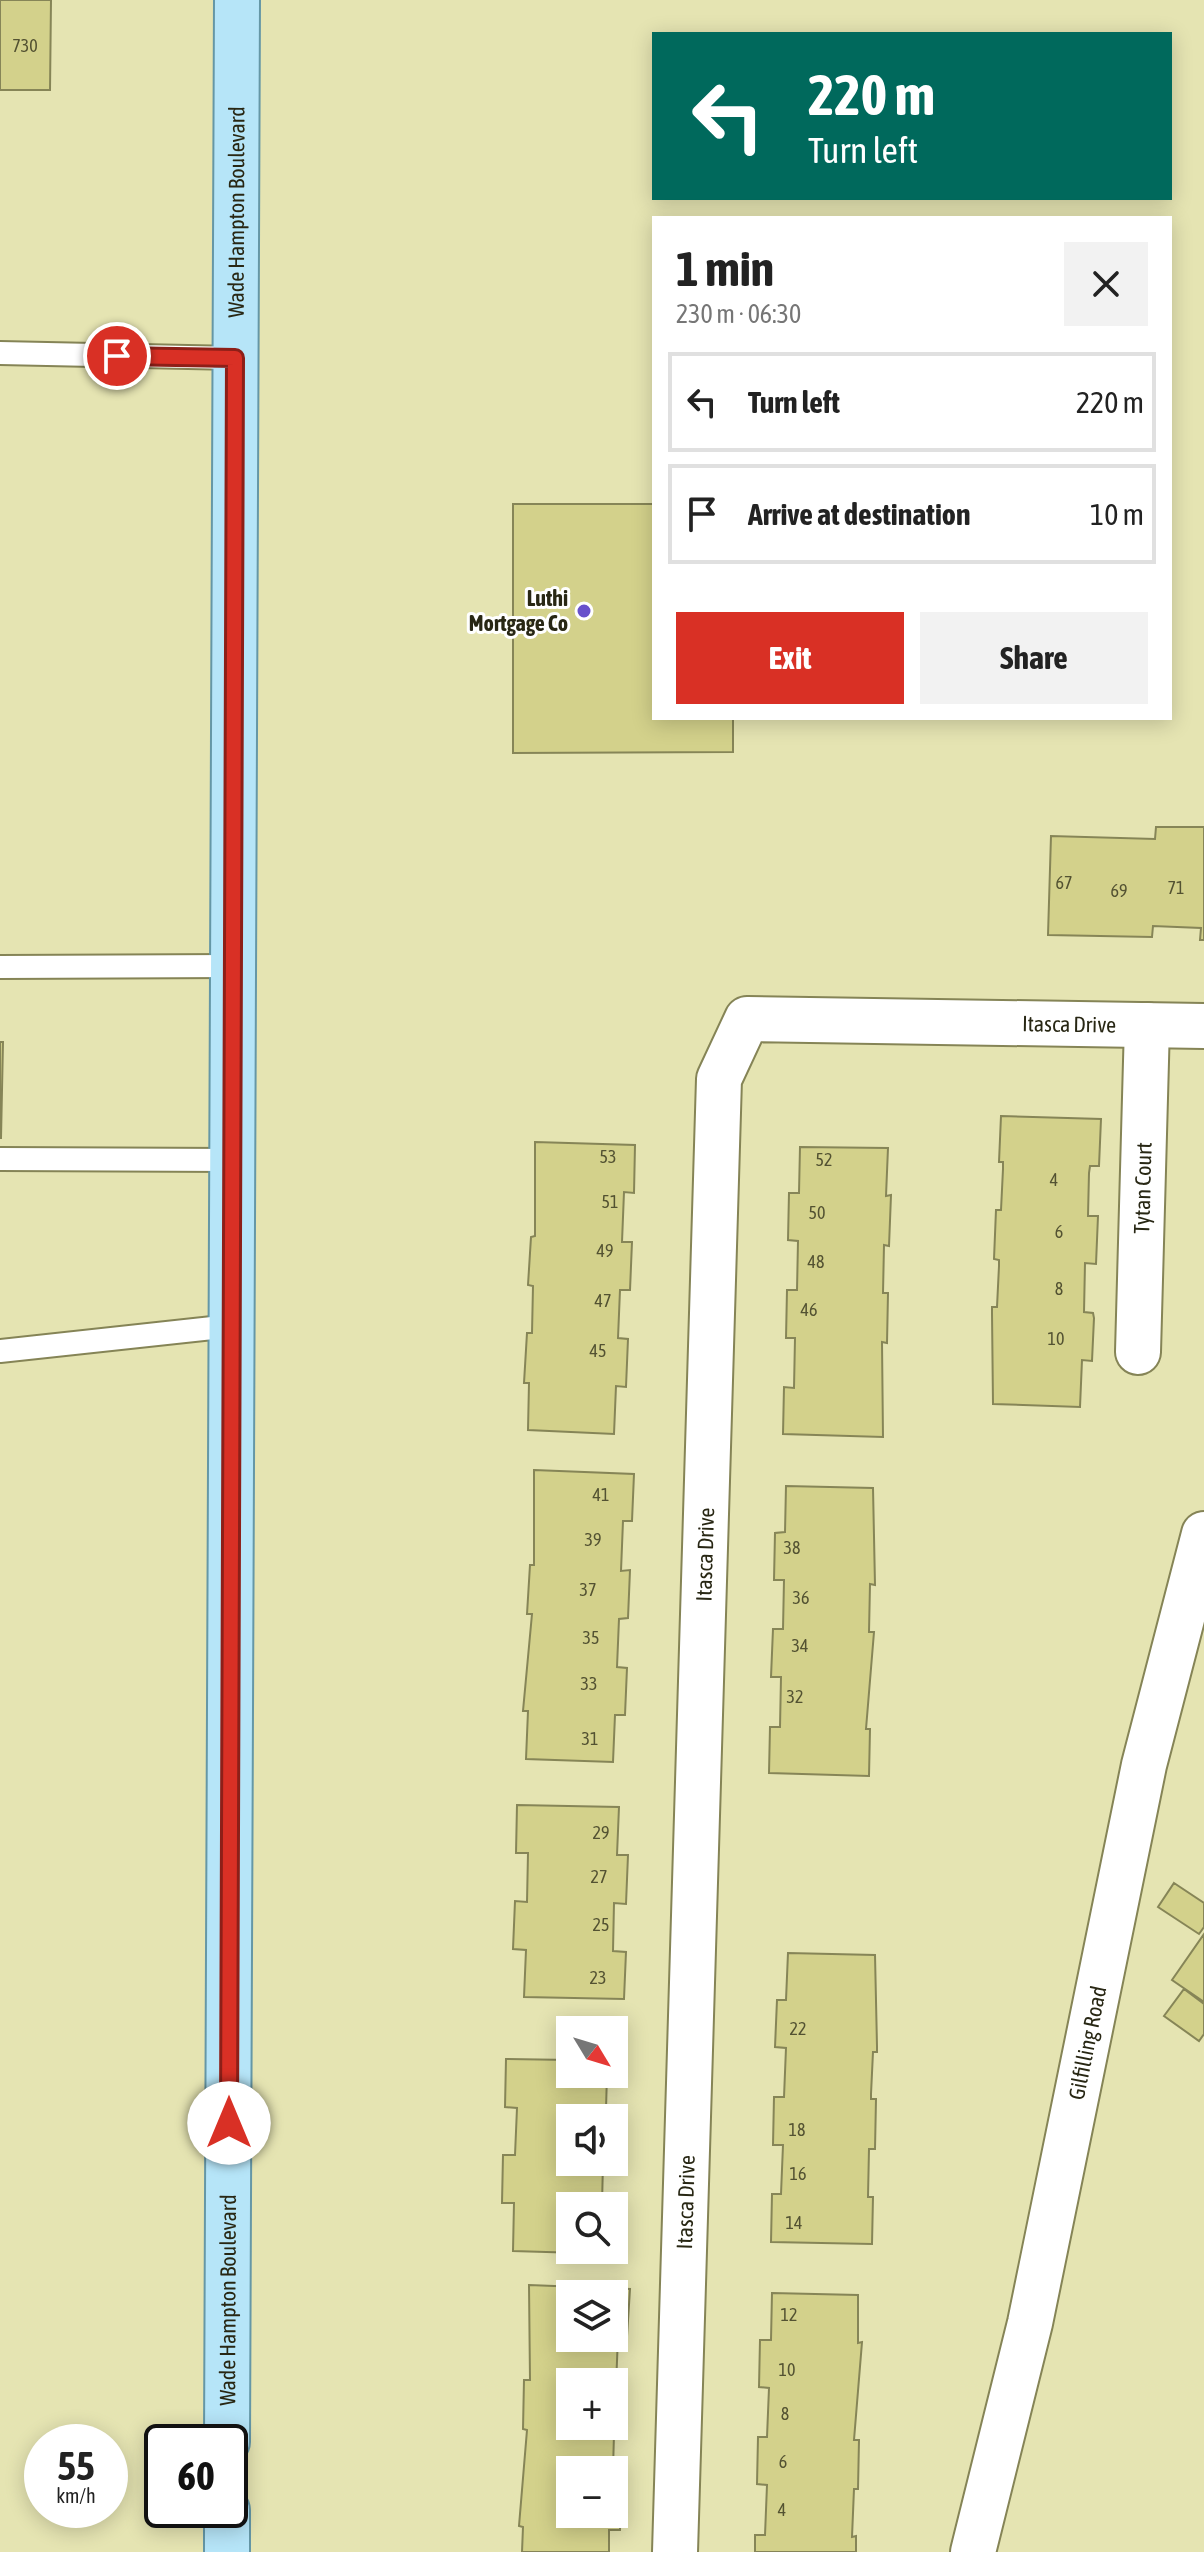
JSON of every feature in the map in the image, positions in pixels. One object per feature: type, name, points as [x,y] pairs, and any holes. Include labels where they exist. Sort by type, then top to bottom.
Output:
[{"type":"main road","name":"Wade Hampton Boulevard","points":[[227,2424],[237,0]]},
{"type":"main road","points":[[227,2528],[227,2552]]},
{"type":"street","name":"Itasca Drive","points":[[675,2552],[719,1079],[747,1019],[1204,1026]]},
{"type":"street","name":"Tytan Court","points":[[1138,1352],[1147,1025]]},
{"type":"street","name":"Gilfilling Road","points":[[973,2552],[1030,2323],[1144,1765],[1189,1663],[1204,1534]]},
{"type":"lane","points":[[0,353],[235,358]]},
{"type":"lane","points":[[0,967],[233,966]]},
{"type":"lane","points":[[0,1159],[232,1160]]},
{"type":"lane","points":[[0,1351],[231,1326]]},
{"type":"building","points":[[0,0],[51,0],[50,90],[0,90]]},
{"type":"building","name":"Luthi Mortgage Co","points":[[513,504],[652,504],[652,720],[733,720],[733,752],[513,753]]},
{"type":"building","points":[[1156,827],[1204,827],[1204,940],[1200,940],[1201,928],[1153,926],[1152,937],[1048,935],[1051,836],[1155,839]]},
{"type":"building","points":[[0,1042],[3,1042],[1,1138],[0,1138]]},
{"type":"building","points":[[1001,1116],[1101,1119],[1099,1166],[1090,1166],[1089,1173],[1088,1216],[1098,1216],[1096,1264],[1085,1263],[1084,1312],[1093,1313],[1094,1318],[1092,1361],[1082,1360],[1080,1407],[993,1404],[992,1307],[997,1307],[999,1266],[999,1260],[994,1259],[996,1210],[1001,1210]]},
{"type":"building","points":[[535,1142],[635,1145],[634,1193],[624,1192],[622,1242],[632,1242],[630,1290],[620,1290],[618,1338],[628,1339],[626,1387],[616,1386],[614,1434],[528,1430],[529,1383],[524,1383],[527,1333],[532,1333],[533,1286],[528,1285],[531,1237],[535,1236]]},
{"type":"building","points":[[800,1147],[888,1148],[886,1196],[891,1195],[889,1246],[884,1245],[883,1293],[888,1293],[887,1343],[882,1342],[883,1437],[783,1434],[784,1387],[794,1388],[795,1338],[786,1338],[787,1290],[797,1290],[798,1241],[788,1240],[789,1193],[799,1193]]},
{"type":"building","points":[[534,1470],[634,1474],[632,1521],[623,1521],[621,1571],[630,1570],[628,1618],[619,1619],[617,1667],[627,1668],[625,1715],[615,1715],[613,1762],[526,1759],[528,1711],[523,1711],[532,1614],[527,1614],[530,1565],[534,1565]]},
{"type":"building","points":[[786,1486],[873,1488],[875,1585],[870,1584],[869,1632],[874,1632],[866,1729],[870,1729],[869,1776],[769,1773],[770,1727],[780,1727],[781,1677],[771,1677],[773,1629],[783,1629],[784,1580],[774,1580],[775,1533],[785,1532]]},
{"type":"building","points":[[517,1805],[619,1807],[617,1855],[628,1855],[626,1904],[614,1903],[613,1951],[626,1952],[624,1999],[524,1997],[526,1950],[513,1949],[515,1901],[527,1902],[528,1853],[516,1853]]},
{"type":"building","points":[[1174,1883],[1204,1903],[1204,1927],[1199,1934],[1158,1907]]},
{"type":"building","points":[[1204,1934],[1204,2002],[1172,1980]]},
{"type":"building","points":[[788,1953],[875,1955],[877,2052],[873,2052],[871,2099],[876,2099],[875,2149],[869,2149],[868,2197],[873,2197],[872,2244],[771,2242],[772,2194],[781,2194],[783,2145],[773,2145],[774,2097],[784,2097],[786,2048],[775,2047],[777,2000],[786,2000]]},
{"type":"building","points":[[1184,1989],[1204,2004],[1204,2034],[1199,2041],[1164,2016]]},
{"type":"building","points":[[506,2059],[556,2060],[556,2088],[607,2088],[606,2104],[556,2104],[556,2176],[603,2176],[602,2192],[556,2192],[556,2252],[513,2251],[514,2203],[502,2203],[503,2155],[515,2155],[517,2108],[505,2107]]},
{"type":"building","points":[[529,2285],[556,2286],[556,2352],[617,2352],[617,2368],[556,2368],[556,2440],[614,2440],[613,2456],[556,2456],[556,2528],[620,2528],[609,2530],[609,2552],[522,2552],[523,2527],[519,2526],[527,2430],[523,2429],[524,2380],[530,2380]]},
{"type":"building","points":[[772,2293],[858,2295],[858,2343],[862,2342],[854,2440],[859,2440],[858,2489],[854,2489],[852,2537],[856,2536],[856,2552],[755,2552],[755,2535],[765,2535],[767,2485],[757,2484],[758,2437],[767,2437],[769,2388],[759,2387],[760,2340],[771,2340]]},
{"type":"place","name":"Luthi Mortgage Co","points":[[584,611]]},
{"type":"route","points":[[117,356],[235,358],[229,2123]]}]
